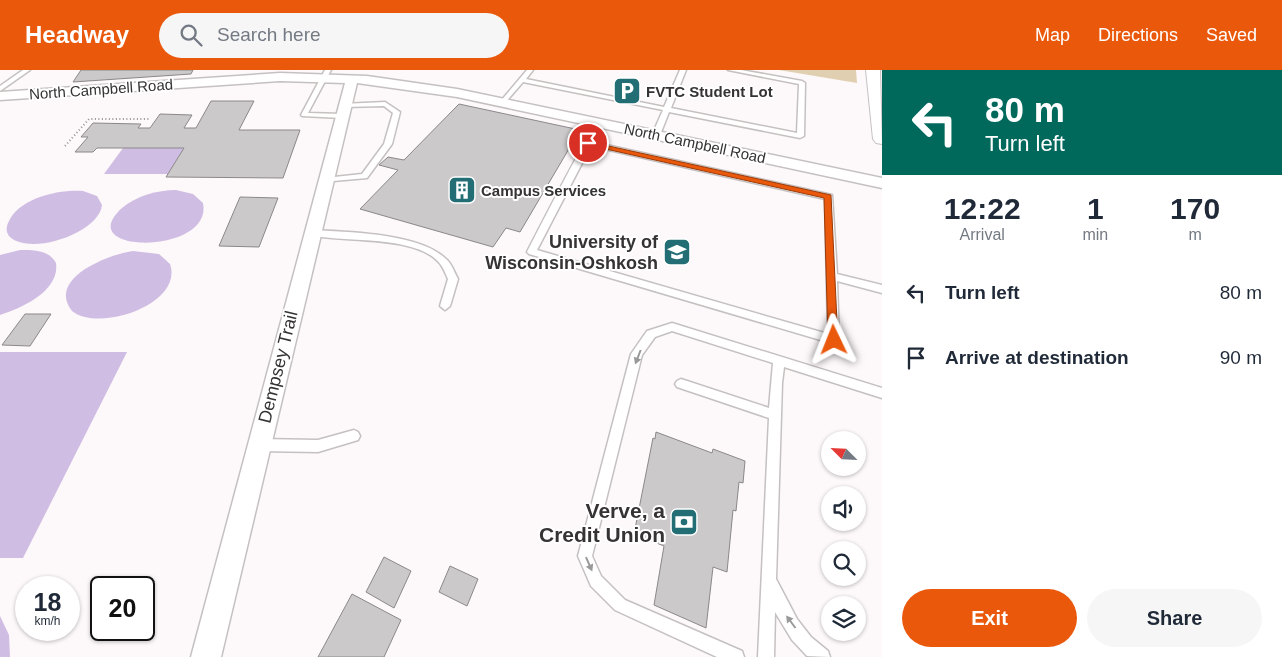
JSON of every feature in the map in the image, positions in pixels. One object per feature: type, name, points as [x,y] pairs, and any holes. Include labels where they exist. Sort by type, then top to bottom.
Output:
[{"type":"main road","points":[[873,70],[882,139]]},
{"type":"street","name":"North Campbell Road","points":[[0,96],[327,74],[352,79],[413,85],[599,122],[882,183]]},
{"type":"street","name":"Dempsey Trail","points":[[206,657],[352,79]]},
{"type":"lane","points":[[0,89],[27,70]]},
{"type":"lane","points":[[502,103],[530,70]]},
{"type":"lane","points":[[656,135],[682,70]]},
{"type":"lane","points":[[522,80],[800,136],[802,82],[731,70]]},
{"type":"lane","points":[[325,180],[364,176],[388,144],[397,112],[385,104],[304,115],[327,74]]},
{"type":"lane","points":[[588,143],[828,197],[834,340],[532,252],[588,143],[599,122]]},
{"type":"lane","points":[[312,233],[378,238],[424,248],[443,261],[453,279],[445,306]]},
{"type":"lane","points":[[831,276],[882,289]]},
{"type":"lane","points":[[736,657],[620,605],[596,581],[585,556],[638,354],[651,334],[672,327],[882,393]]},
{"type":"lane","points":[[766,657],[779,361]]},
{"type":"lane","points":[[680,384],[776,415]]},
{"type":"lane","points":[[259,445],[318,446],[354,436]]},
{"type":"lane","points":[[770,580],[784,614],[812,650],[822,657]]},
{"type":"path","points":[[65,146],[89,119],[150,119]]},
{"type":"path","points":[[134,124],[138,119]]},
{"type":"shaded area","points":[[779,70],[856,70],[857,83]]},
{"type":"shaded area","points":[[123,148],[184,148],[168,174],[104,174]]},
{"type":"shaded area","points":[[176,190],[193,194],[203,203],[201,220],[188,232],[168,240],[147,243],[128,241],[114,234],[111,223],[122,208],[147,194]]},
{"type":"shaded area","points":[[83,191],[97,196],[102,205],[98,215],[77,232],[63,239],[33,244],[20,242],[8,234],[7,225],[13,214],[30,201],[51,194]]},
{"type":"shaded area","points":[[20,250],[36,251],[49,255],[56,263],[56,273],[46,290],[38,297],[19,308],[0,315],[0,255]]},
{"type":"shaded area","points":[[133,251],[159,254],[170,264],[171,278],[164,291],[152,302],[136,311],[119,316],[101,319],[85,317],[72,311],[66,299],[67,288],[74,278],[84,270],[110,257]]},
{"type":"shaded area","points":[[0,352],[127,352],[23,558],[0,558]]},
{"type":"shaded area","points":[[0,616],[9,635],[10,657],[0,657]]},
{"type":"building","points":[[81,70],[193,70],[191,74],[73,82]]},
{"type":"building","points":[[211,101],[254,101],[239,130],[300,130],[283,178],[166,177],[184,148],[97,148],[93,152],[75,152],[88,137],[81,137],[93,123],[141,124],[138,128],[150,128],[160,114],[192,115],[184,128],[196,128]]},
{"type":"building","name":"Campus Services","points":[[459,104],[580,130],[520,232],[506,228],[493,247],[360,209],[398,170],[379,165],[388,157],[404,160]]},
{"type":"building","points":[[240,197],[278,198],[259,247],[219,246]]},
{"type":"building","points":[[25,314],[51,314],[30,346],[2,345]]},
{"type":"building","points":[[831,341],[846,345],[846,351],[831,346]]},
{"type":"building","name":"Verve, a Credit Union","points":[[656,432],[712,453],[713,449],[745,461],[743,483],[739,482],[736,511],[733,510],[727,572],[713,567],[706,628],[654,605],[664,546],[634,534],[653,438],[655,439]]},
{"type":"building","points":[[384,557],[411,571],[394,608],[366,592]]},
{"type":"building","points":[[450,566],[478,579],[467,606],[439,592]]},
{"type":"building","points":[[352,594],[401,620],[384,657],[318,657]]},
{"type":"place","name":"FVTC Student Lot","points":[[627,91]]},
{"type":"place","name":"Campus Services","points":[[462,190]]},
{"type":"place","name":"University of Wisconsin-Oshkosh","points":[[677,252]]},
{"type":"place","name":"Verve, a Credit Union","points":[[684,522]]},
{"type":"route","points":[[588,143],[828,197],[834,340]]}]
